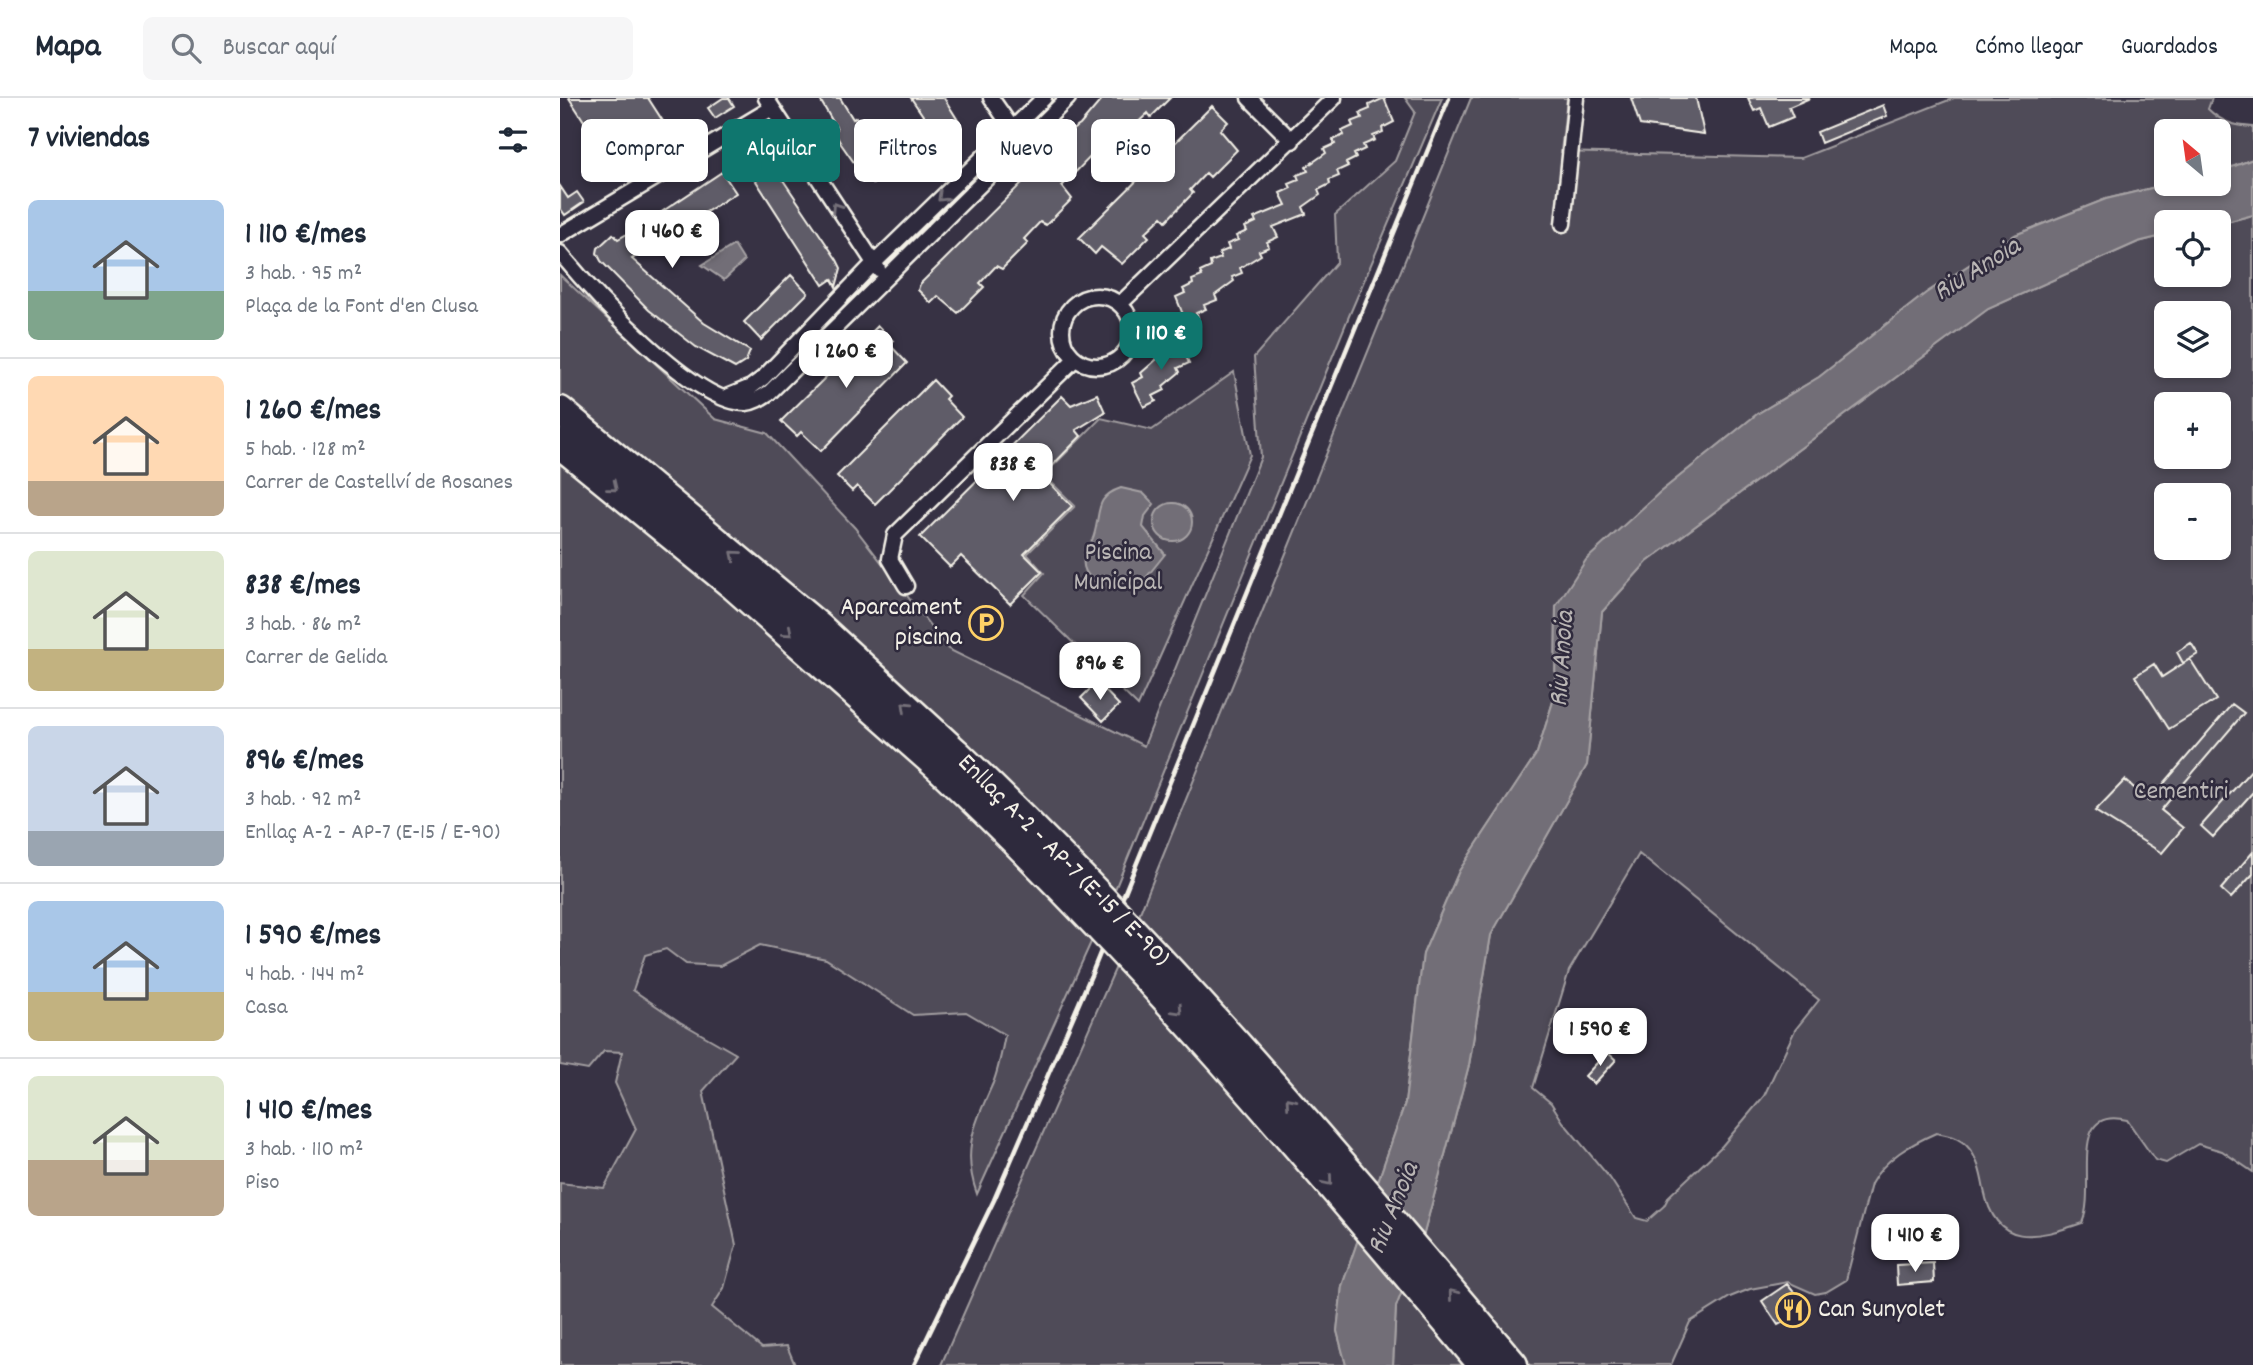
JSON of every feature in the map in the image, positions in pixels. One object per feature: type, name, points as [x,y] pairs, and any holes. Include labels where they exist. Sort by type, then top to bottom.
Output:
[{"type":"highway","name":"Enllaç A-2 - AP-7 (E-15 / E-90)","points":[[560,411],[790,602],[948,761],[1035,860],[1202,1036],[1483,1365]]},
{"type":"highway","name":"Enllaç A-2 - AP-7 (E-15 / E-90)","points":[[560,444],[948,761],[1092,886],[1206,1007],[1341,1161],[1513,1365]]},
{"type":"street","points":[[991,98],[1004,119]]},
{"type":"street","points":[[1022,119],[1044,98]]},
{"type":"street","points":[[1047,119],[1068,98]]},
{"type":"street","points":[[1249,98],[1292,141]]},
{"type":"street","points":[[1120,304],[1334,98]]},
{"type":"street","points":[[1563,224],[1576,98]]},
{"type":"street","points":[[560,235],[769,103],[873,264],[886,276]]},
{"type":"street","points":[[724,398],[751,387],[763,378],[873,264],[976,164]]},
{"type":"street","points":[[560,253],[630,330],[683,373],[724,398],[748,403],[770,392],[982,182]]},
{"type":"street","points":[[1100,295],[1120,304],[1132,325],[1128,348],[1110,363],[1098,366],[1075,359],[1063,340],[1064,318],[1069,308],[1078,301],[1100,295]]},
{"type":"street","points":[[906,586],[890,559],[895,535],[1075,359]]},
{"type":"green space","points":[[1405,98],[1442,98],[1349,316],[1116,887],[977,1194],[970,1163],[972,1137],[995,1077],[1005,1035],[966,1012],[913,1015],[826,959],[760,945],[720,966],[686,964],[666,949],[645,955],[633,990],[680,1022],[736,1054],[703,1091],[736,1245],[724,1288],[712,1307],[762,1348],[787,1346],[795,1365],[560,1365],[560,1183],[604,1188],[636,1129],[615,1083],[622,1052],[604,1051],[588,1070],[560,1065],[560,275],[715,419],[767,433],[855,528],[948,649],[1144,746],[1261,457],[1254,357],[1337,262],[1335,215],[1395,161],[1415,112]]},
{"type":"green space","points":[[1471,98],[1567,98],[1561,152],[1801,158],[1954,98],[2212,98],[2208,109],[2221,119],[2154,119],[2154,187],[2106,199],[2015,235],[1926,293],[1819,377],[1757,414],[1659,493],[1556,606],[1555,695],[1537,753],[1459,871],[1423,954],[1405,1103],[1342,1286],[1337,1331],[1346,1365],[941,1365],[1141,910]]},
{"type":"green space","points":[[2231,123],[2253,127],[2253,159],[2231,167]]},
{"type":"green space","name":"Cementiri","points":[[2253,215],[2253,1172],[2222,1151],[2198,1144],[2166,1163],[2155,1160],[2127,1120],[2108,1119],[2096,1125],[2090,1137],[2087,1152],[2086,1208],[2082,1223],[2049,1233],[2020,1235],[2008,1231],[1990,1209],[1978,1166],[1970,1150],[1956,1138],[1936,1133],[1899,1153],[1876,1175],[1871,1184],[1846,1280],[1826,1292],[1815,1294],[1788,1282],[1750,1289],[1730,1297],[1690,1322],[1671,1365],[1393,1365],[1396,1307],[1423,1237],[1469,1065],[1491,935],[1587,765],[1602,612],[1647,562],[1988,309],[2138,242],[2154,238],[2154,287],[2231,287],[2231,221]],"holes":[[[1639,854],[1819,1000],[1795,1030],[1764,1096],[1722,1146],[1669,1196],[1664,1206],[1647,1221],[1636,1218],[1610,1178],[1563,1122],[1551,1103],[1533,1088],[1569,971]]]},
{"type":"green space","name":"Piscina Municipal","points":[[1234,372],[1250,455],[1138,706],[1024,595],[1044,573],[1027,554],[1075,506],[1044,475],[1101,418],[1152,430]]},
{"type":"water","name":"Riu Anoia","points":[[2253,159],[2253,215],[2231,221],[2231,210],[2154,210],[2154,238],[2138,242],[1988,309],[1647,562],[1602,612],[1587,765],[1491,935],[1469,1065],[1423,1237],[1396,1307],[1393,1365],[1346,1365],[1337,1331],[1342,1286],[1405,1103],[1423,954],[1459,871],[1537,753],[1555,695],[1556,606],[1586,560],[1659,493],[1757,414],[1819,377],[1926,293],[2015,235],[2106,199],[2154,187],[2154,196],[2231,196],[2231,167]]},
{"type":"water","points":[[734,245],[744,261],[724,280],[702,265]]},
{"type":"water","points":[[1121,488],[1143,493],[1154,504],[1145,516],[1143,527],[1165,554],[1145,579],[1116,590],[1092,579],[1084,562],[1102,501]]},
{"type":"water","points":[[1173,503],[1186,509],[1192,522],[1186,535],[1173,541],[1160,535],[1154,522],[1160,509]]},
{"type":"building","points":[[569,98],[648,98],[662,119],[583,119]]},
{"type":"building","points":[[723,98],[729,98],[734,106],[715,118],[708,108]]},
{"type":"building","points":[[819,98],[840,98],[853,119],[856,117],[858,119],[854,119],[854,162],[840,142],[840,119],[831,119]]},
{"type":"building","points":[[911,98],[944,98],[957,119],[925,119]]},
{"type":"building","points":[[1103,98],[1170,98],[1151,117],[1148,113],[1142,119],[1091,119],[1091,156],[1077,171],[1077,127]]},
{"type":"building","points":[[1384,98],[1394,122],[1382,128],[1383,132],[1373,136],[1375,140],[1363,145],[1365,149],[1354,154],[1356,158],[1346,163],[1348,166],[1337,171],[1339,176],[1329,180],[1330,184],[1318,190],[1320,195],[1303,207],[1306,214],[1273,227],[1278,237],[1267,242],[1269,247],[1259,251],[1261,255],[1240,268],[1242,273],[1232,277],[1234,281],[1215,295],[1217,300],[1204,305],[1206,309],[1196,313],[1198,317],[1186,322],[1176,297],[1185,293],[1183,289],[1193,284],[1192,280],[1202,276],[1200,272],[1211,267],[1210,262],[1221,258],[1219,253],[1229,249],[1227,244],[1238,240],[1236,236],[1247,231],[1245,227],[1256,222],[1254,218],[1286,205],[1280,193],[1291,188],[1289,184],[1299,180],[1297,175],[1308,171],[1306,167],[1326,153],[1324,149],[1335,144],[1333,140],[1344,135],[1342,131],[1353,126],[1351,122],[1362,118],[1360,113]]},
{"type":"building","points":[[1631,98],[1696,98],[1704,134],[1640,125]]},
{"type":"building","points":[[1748,98],[1810,98],[1789,107],[1793,117],[1769,127],[1761,108],[1754,111]]},
{"type":"building","points":[[1883,105],[1887,116],[1821,143],[1817,132]]},
{"type":"building","points":[[1212,106],[1228,122],[1220,130],[1237,150],[1210,177],[1206,173],[1190,190],[1193,193],[1166,221],[1162,217],[1145,233],[1149,237],[1122,264],[1101,247],[1095,254],[1079,238],[1135,182],[1175,182],[1175,143]]},
{"type":"building","points":[[722,172],[722,182],[729,182],[736,193],[632,259],[704,323],[750,351],[746,361],[735,368],[696,347],[649,310],[601,261],[597,253],[598,248],[613,234],[618,239]]},
{"type":"building","points":[[757,182],[784,182],[837,260],[841,268],[836,287],[832,279],[823,285]]},
{"type":"building","points":[[1023,182],[1066,182],[1062,186],[1072,199],[1046,225],[1040,222],[1024,239],[1028,243],[1002,269],[996,266],[980,283],[984,287],[958,313],[938,296],[931,303],[918,290],[920,284]]},
{"type":"building","points":[[560,186],[568,198],[577,192],[584,202],[565,215],[560,208]]},
{"type":"building","points":[[791,275],[808,293],[761,340],[744,322]]},
{"type":"building","points":[[878,326],[893,341],[889,344],[907,363],[821,451],[801,432],[797,436],[781,421]]},
{"type":"building","points":[[1178,338],[1189,363],[1178,368],[1180,372],[1163,386],[1165,390],[1153,396],[1156,401],[1144,407],[1132,383],[1143,377],[1141,373],[1157,359],[1155,355],[1166,350],[1164,346]]},
{"type":"building","points":[[933,380],[948,396],[945,399],[962,417],[875,504],[857,486],[852,491],[837,476]]},
{"type":"building","points":[[1097,394],[1105,412],[1076,430],[1081,436],[1042,476],[1072,506],[1024,554],[1042,572],[1010,604],[961,556],[950,567],[920,537],[1062,396],[1071,405]]},
{"type":"building","points":[[2191,643],[2198,654],[2183,663],[2177,652]]},
{"type":"building","points":[[2190,659],[2216,700],[2169,729],[2135,676],[2154,664],[2162,677]]},
{"type":"building","points":[[1097,682],[1119,705],[1103,721],[1081,698]]},
{"type":"building","points":[[2232,704],[2244,713],[2161,810],[2183,828],[2162,853],[2095,811],[2125,780],[2149,801]]},
{"type":"building","points":[[2253,768],[2253,792],[2213,837],[2201,826]]},
{"type":"building","points":[[2253,852],[2253,874],[2231,898],[2221,889]]},
{"type":"building","points":[[1607,1052],[1616,1060],[1594,1084],[1585,1076]]},
{"type":"building","points":[[1933,1263],[1934,1282],[1897,1285],[1896,1265]]},
{"type":"building","points":[[1787,1284],[1808,1309],[1778,1325],[1762,1301]]},
{"type":"railway","points":[[914,1365],[994,1200],[1092,973],[1449,98]]},
{"type":"place","name":"Aparcament piscina","points":[[986,623]]},
{"type":"place","name":"Can Sunyolet","points":[[1793,1310]]}]
